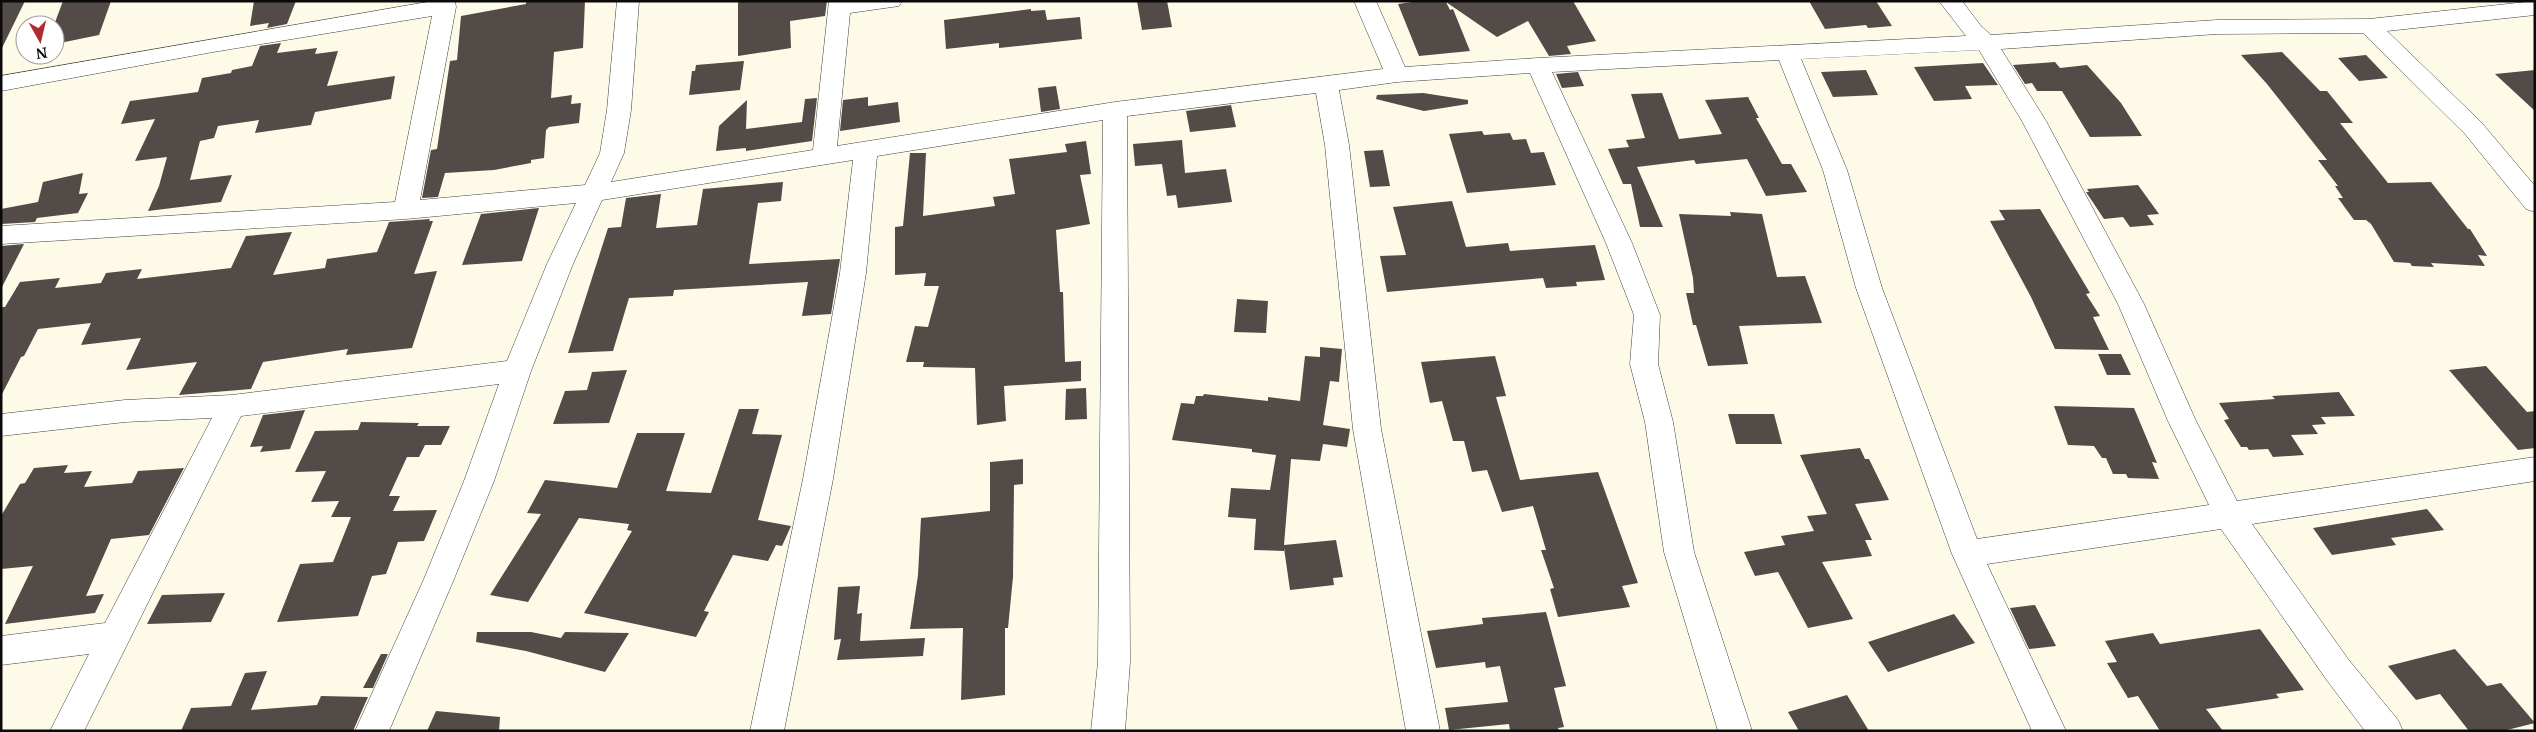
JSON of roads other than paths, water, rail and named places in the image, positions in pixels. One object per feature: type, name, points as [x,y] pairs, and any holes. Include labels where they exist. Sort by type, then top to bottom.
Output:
[{"type":"street","points":[[372,731],[439,579],[479,481],[517,371],[560,264],[612,153],[619,110],[628,1]]},
{"type":"street","points":[[824,157],[839,5],[891,1]]},
{"type":"street","points":[[1365,1],[1397,75]]},
{"type":"street","points":[[1950,1],[1973,30],[1986,42],[2034,121],[2131,304],[2182,421],[2228,514],[2338,669],[2386,731]]},
{"type":"street","points":[[1,84],[445,4],[406,210]]},
{"type":"street","points":[[1,235],[406,210],[593,193],[1115,110],[1326,82],[1397,75],[1538,65],[1788,54],[2217,28],[2369,26],[2535,8]]},
{"type":"street","points":[[2369,26],[2472,128],[2535,203]]},
{"type":"street","points":[[1788,54],[1836,170],[1869,288],[1967,554],[2049,731]]},
{"type":"street","points":[[1538,65],[1619,243],[1647,316],[1644,364],[1659,422],[1679,552],[1735,731]]},
{"type":"street","points":[[1326,82],[1337,145],[1368,429],[1423,731]]},
{"type":"street","points":[[1108,731],[1114,662],[1115,110]]},
{"type":"street","points":[[767,731],[818,479],[853,273],[866,149]]},
{"type":"street","points":[[1,425],[124,411],[232,406],[517,371]]},
{"type":"street","points":[[67,731],[232,406]]},
{"type":"street","points":[[1967,554],[2535,469]]},
{"type":"street","points":[[1,650],[116,636]]}]
